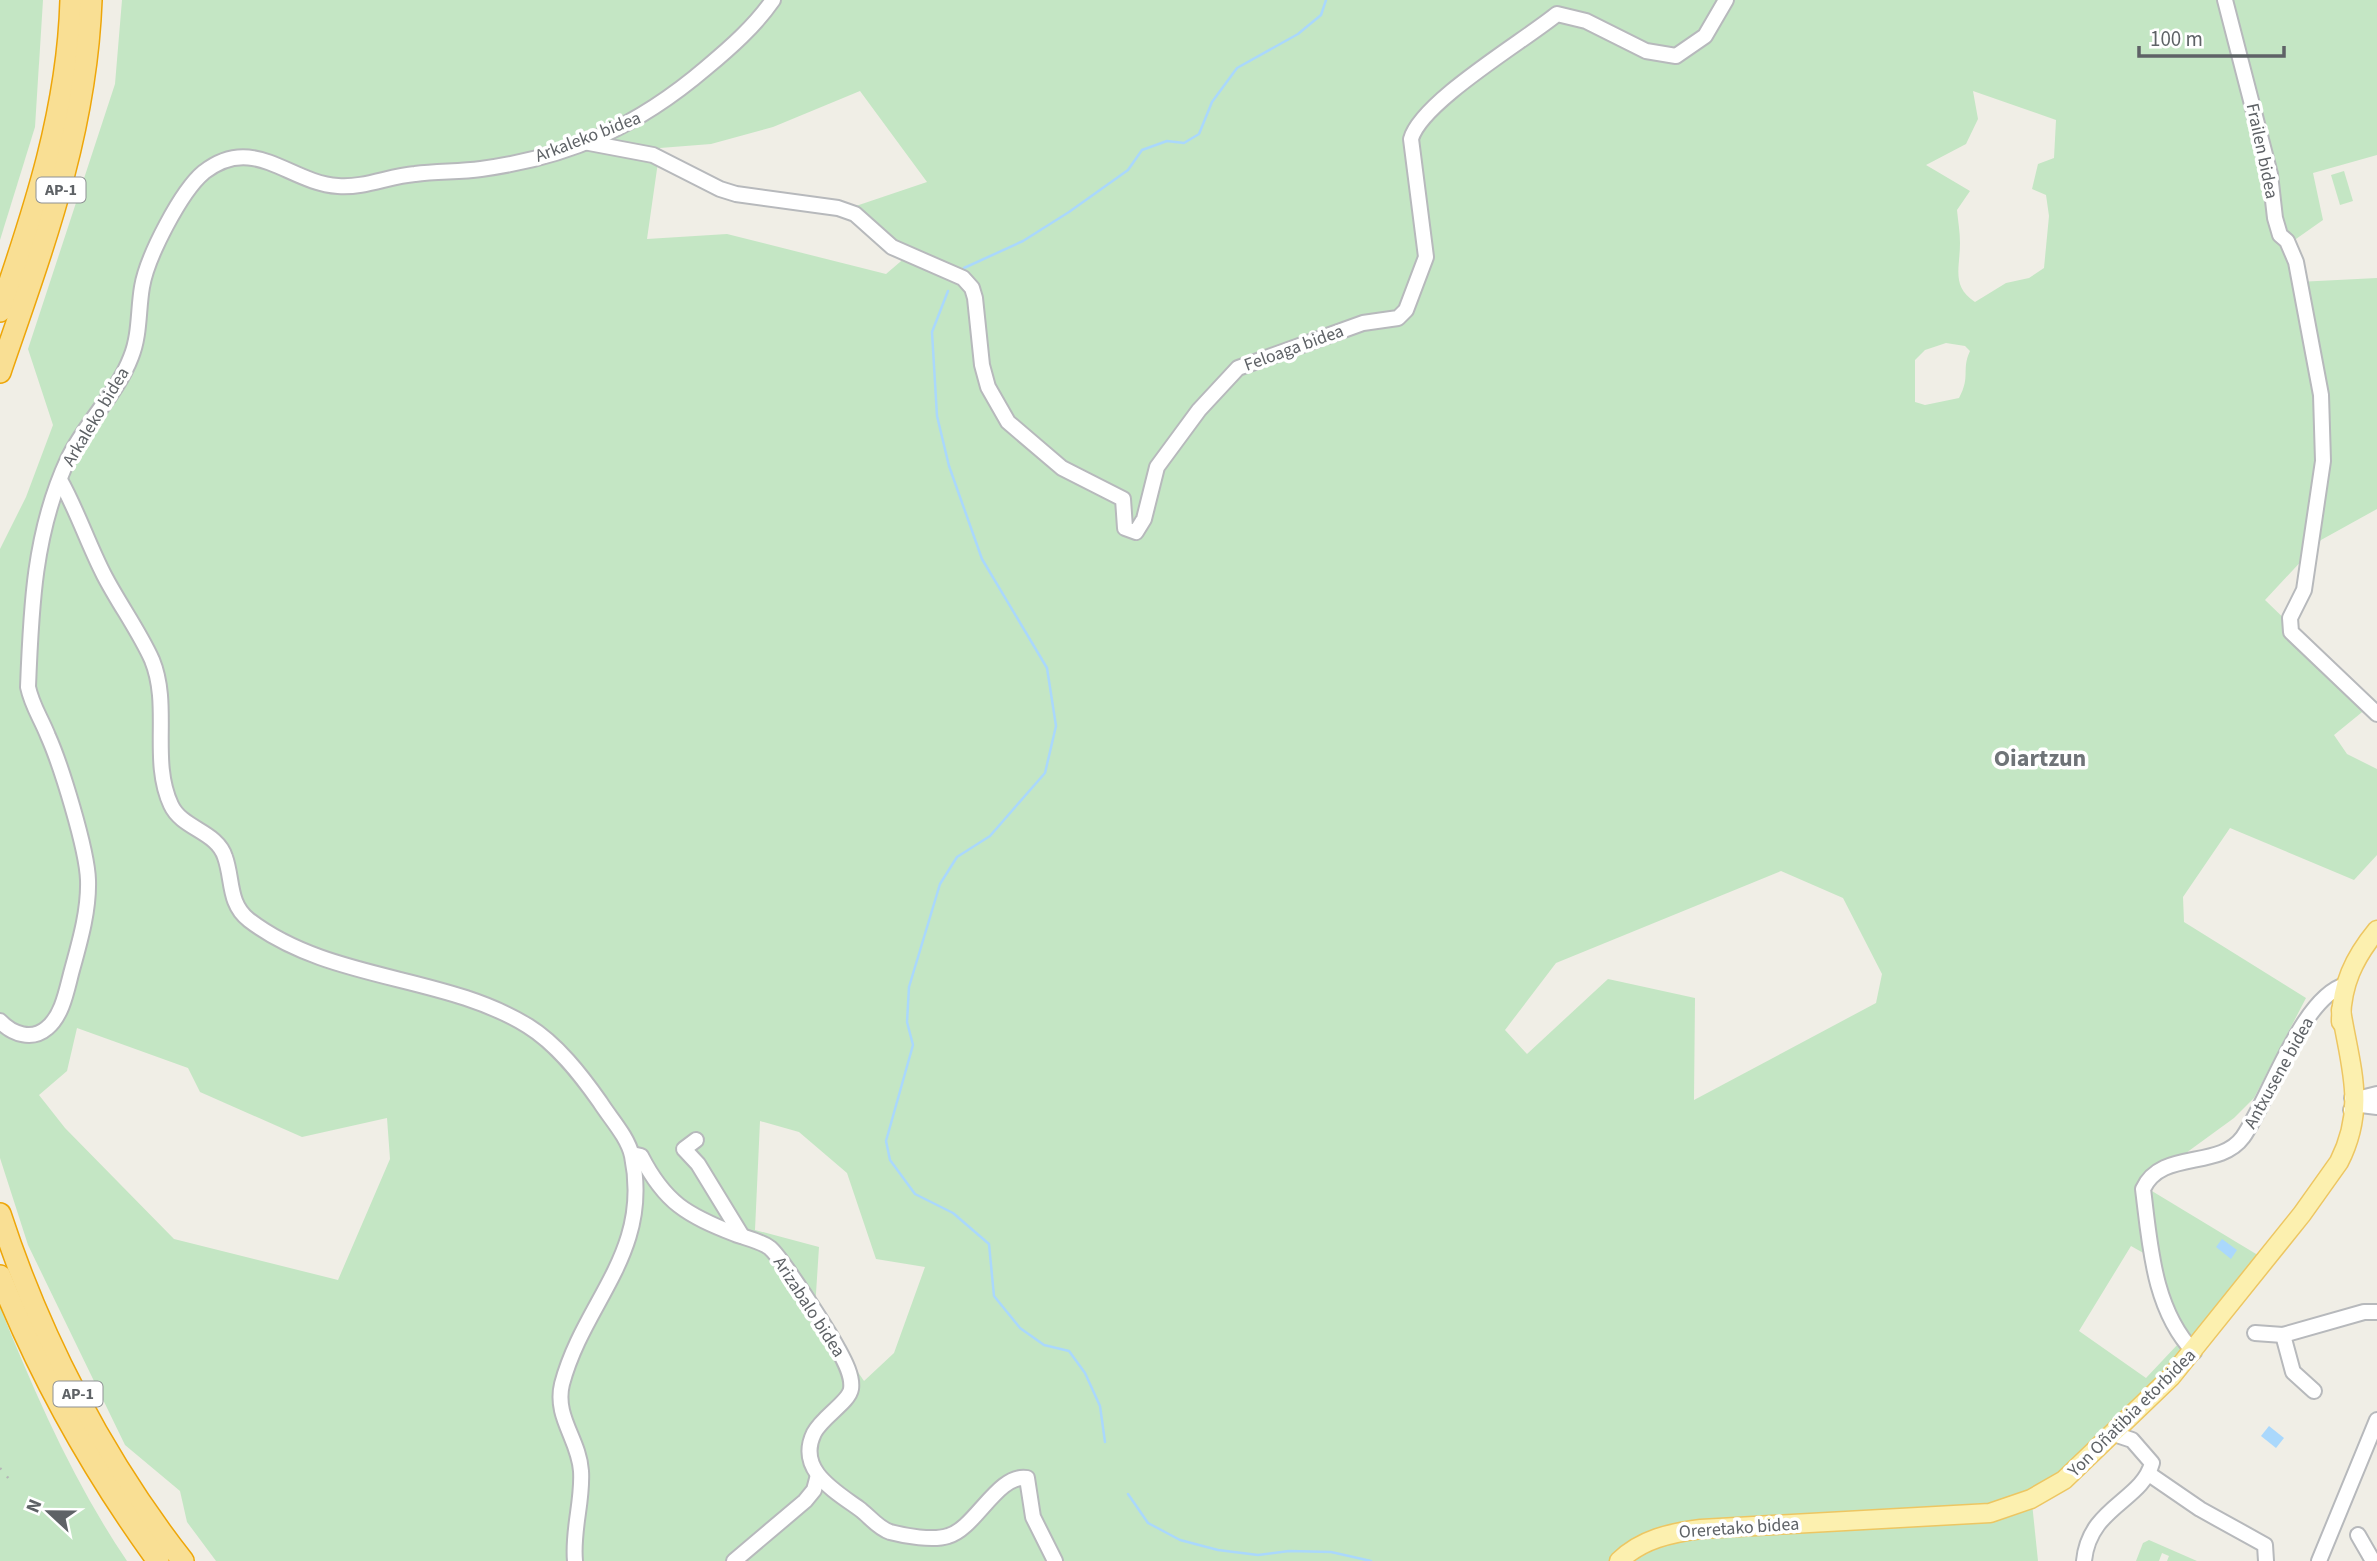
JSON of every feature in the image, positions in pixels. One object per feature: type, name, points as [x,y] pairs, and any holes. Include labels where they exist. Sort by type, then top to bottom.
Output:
[{"type":"highway","name":"AP-1","points":[[0,311],[43,182],[57,124],[66,67],[71,0]]},
{"type":"highway","name":"AP-1","points":[[0,372],[49,229],[76,131],[85,84],[91,0]]},
{"type":"highway","name":"AP-1","points":[[0,1214],[28,1291],[57,1355],[116,1462],[183,1561]]},
{"type":"highway","name":"AP-1","points":[[0,1276],[30,1346],[84,1449],[158,1561]]},
{"type":"main road","points":[[2345,985],[2354,960],[2377,930]]},
{"type":"main road","name":"Yon Oñatibia etorbidea","points":[[1868,1519],[1990,1513],[2019,1504],[2064,1480],[2194,1352],[2324,1184],[2346,1136],[2351,1101],[2341,1010],[2345,985]]},
{"type":"main road","name":"Oreretako bidea","points":[[1619,1561],[1637,1546],[1669,1534],[1702,1529],[1868,1519]]},
{"type":"street","name":"Arkaleko bidea","points":[[0,1021],[8,1029],[27,1035],[44,1031],[52,1024],[62,1005],[85,918],[88,881],[85,858],[48,735],[32,707],[28,687],[36,555],[60,480],[74,448],[131,358],[149,262],[186,193],[201,174],[219,161],[236,156],[254,158],[327,185],[343,186],[413,174],[515,163],[584,142],[641,118],[669,100],[747,31],[773,0]]},
{"type":"street","name":"Feloaga bidea","points":[[584,142],[653,155],[720,189],[736,194],[838,208],[855,214],[879,239],[943,268],[972,288],[982,365],[997,405],[1008,422],[1062,468],[1124,499],[1125,528],[1136,532],[1144,519],[1157,467],[1199,411],[1238,368],[1363,323],[1398,318],[1406,310],[1426,257],[1411,139],[1419,122],[1465,79],[1557,14],[1586,21],[1646,51],[1676,55],[1705,36],[1726,0]]},
{"type":"street","name":"Frailen bidea","points":[[2225,0],[2270,174],[2275,218],[2280,235],[2287,241],[2296,262],[2321,395],[2323,461],[2304,590],[2290,618],[2291,632],[2377,714]]},
{"type":"street","name":"Arizabalo bidea","points":[[60,480],[105,578],[152,661],[162,723],[163,772],[171,806],[178,816],[221,847],[238,909],[268,932],[327,960],[474,1003],[527,1025],[556,1050],[589,1086],[632,1154],[640,1156],[654,1182],[678,1206],[695,1218],[772,1250],[833,1340],[846,1365],[851,1383],[849,1395],[825,1416],[810,1443],[808,1460],[818,1475]]},
{"type":"street","name":"Antxusene bidea","points":[[2194,1352],[2172,1321],[2158,1288],[2143,1189],[2149,1176],[2160,1169],[2219,1154],[2236,1145],[2260,1112],[2264,1093],[2325,994],[2345,985]]},
{"type":"street","points":[[2348,1072],[2377,1094]]},
{"type":"street","points":[[2351,1101],[2377,1094]]},
{"type":"street","points":[[2351,1101],[2377,1108]]},
{"type":"street","points":[[2346,1136],[2362,1118],[2377,1108]]},
{"type":"street","points":[[696,1140],[684,1149],[698,1164],[741,1237]]},
{"type":"street","points":[[575,1561],[574,1529],[581,1473],[579,1457],[564,1421],[559,1400],[569,1366],[629,1241],[635,1207],[632,1154]]},
{"type":"street","points":[[2255,1333],[2283,1335],[2364,1312],[2377,1312]]},
{"type":"street","points":[[2283,1335],[2293,1372],[2314,1391]]},
{"type":"street","points":[[2319,1561],[2377,1420]]},
{"type":"street","points":[[2084,1561],[2090,1535],[2102,1517],[2149,1474],[2152,1463],[2133,1440],[2113,1434]]},
{"type":"street","points":[[2149,1474],[2200,1509],[2256,1538],[2265,1545],[2266,1561]]},
{"type":"street","points":[[734,1561],[805,1502],[814,1490],[818,1475],[887,1531],[940,1538],[956,1533],[1004,1486],[1017,1478],[1027,1478],[1033,1517],[1055,1561]]},
{"type":"street","points":[[2358,1535],[2373,1561]]},
{"type":"green space","points":[[0,0],[43,0],[35,127],[0,240]]},
{"type":"green space","points":[[122,0],[2377,0],[2377,155],[2313,173],[2323,220],[2286,246],[2298,282],[2377,278],[2377,509],[2321,540],[2265,600],[2372,704],[2334,735],[2347,754],[2377,769],[2377,855],[2354,880],[2230,828],[2183,897],[2184,922],[2306,998],[2254,1098],[2234,1118],[2142,1185],[2266,1260],[2194,1352],[2032,1503],[2038,1561],[216,1561],[187,1522],[180,1491],[125,1445],[28,1245],[0,1158],[0,549],[26,497],[53,425],[28,349],[115,84]],"holes":[[[860,91],[927,182],[847,209],[907,256],[886,274],[727,234],[647,239],[660,148],[711,144],[773,127]],[[1973,91],[2056,120],[2054,158],[2038,164],[2032,189],[2046,195],[2049,216],[2044,268],[2029,278],[2006,283],[1975,302],[1963,290],[1958,276],[1960,239],[1957,210],[1970,191],[1926,165],[1966,144],[1978,119]],[[1946,343],[1965,346],[1970,351],[1966,363],[1965,384],[1959,398],[1925,405],[1915,402],[1915,360],[1925,350]],[[1781,871],[1843,898],[1882,974],[1876,1003],[1694,1100],[1695,998],[1608,979],[1527,1054],[1505,1030],[1556,963]],[[77,1028],[188,1068],[200,1092],[302,1137],[387,1118],[390,1159],[338,1280],[174,1239],[65,1128],[39,1095],[67,1071]],[[760,1121],[799,1132],[847,1173],[876,1259],[925,1267],[894,1353],[864,1381],[815,1309],[819,1247],[755,1230]],[[2131,1246],[2147,1255],[2179,1343],[2146,1378],[2079,1331]]]},
{"type":"green space","points":[[2344,171],[2353,201],[2340,205],[2331,175]]},
{"type":"green space","points":[[0,1307],[73,1469],[127,1561],[0,1561]]},
{"type":"green space","points":[[2149,1540],[2197,1561],[2167,1561],[2169,1556],[2162,1553],[2159,1561],[2136,1561],[2143,1543]]},
{"type":"water","points":[[2222,1239],[2237,1250],[2231,1259],[2216,1247]]},
{"type":"water","points":[[2269,1426],[2284,1438],[2276,1448],[2261,1436]]},
{"type":"waterway","points":[[964,268],[1023,241],[1069,212],[1128,170],[1142,150],[1167,141],[1184,143],[1199,134],[1212,102],[1237,68],[1298,34],[1321,15],[1326,0]]},
{"type":"waterway","points":[[948,291],[932,332],[937,416],[949,466],[982,559],[1047,668],[1056,726],[1045,773],[990,836],[957,857],[940,884],[909,987],[907,1022],[913,1045],[886,1141],[890,1160],[915,1194],[953,1213],[989,1244],[994,1296],[1020,1328],[1044,1345],[1069,1351],[1085,1373],[1100,1406],[1105,1442]]},
{"type":"waterway","points":[[1128,1494],[1148,1523],[1180,1540],[1218,1550],[1258,1555],[1289,1551],[1331,1552],[1371,1561]]},
{"type":"railway","points":[[0,1468],[9,1479]]},
{"type":"district","name":"Oiartzun","points":[[2040,758]]}]
